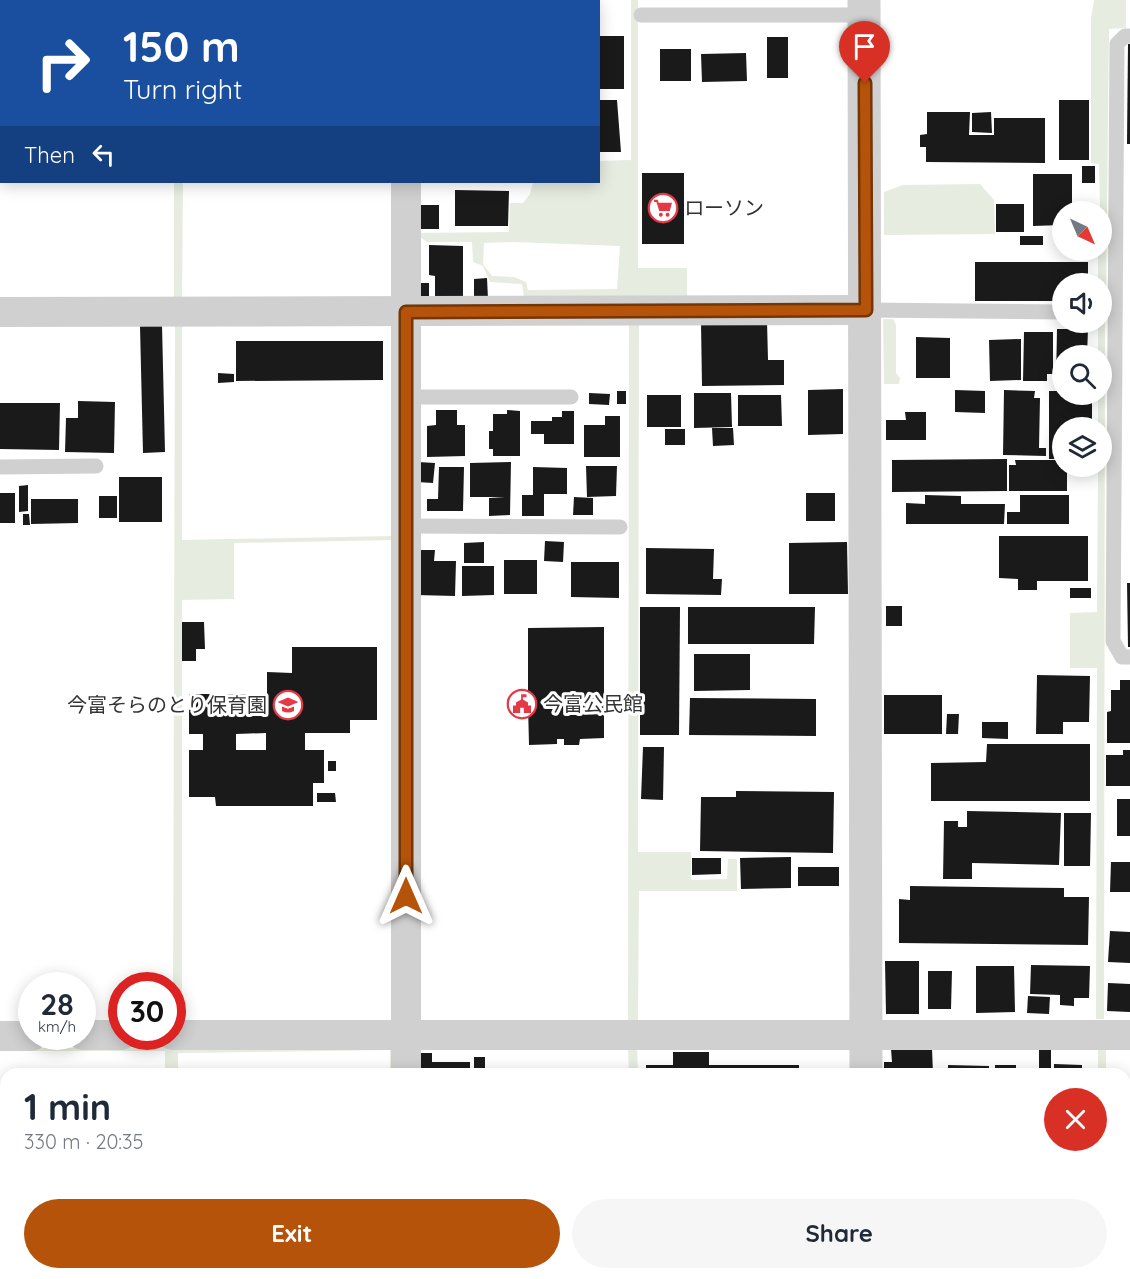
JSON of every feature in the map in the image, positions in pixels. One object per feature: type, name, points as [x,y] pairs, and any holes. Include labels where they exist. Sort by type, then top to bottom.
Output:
[{"type":"street","points":[[864,8],[866,1068]]},
{"type":"street","points":[[406,183],[406,1068]]},
{"type":"street","points":[[0,312],[866,310]]},
{"type":"street","points":[[186,1035],[866,1033],[1130,1035]]},
{"type":"street","points":[[0,1036],[18,1036]]},
{"type":"lane","points":[[641,15],[864,8]]},
{"type":"lane","points":[[1109,273],[1117,44],[1125,36],[1130,36]]},
{"type":"lane","points":[[866,310],[1052,312]]},
{"type":"lane","points":[[1108,333],[1113,641],[1122,657],[1130,657]]},
{"type":"lane","points":[[407,397],[571,398]]},
{"type":"lane","points":[[0,467],[96,466]]},
{"type":"lane","points":[[405,526],[620,526]]},
{"type":"shaded area","points":[[631,0],[638,0],[638,268],[687,268],[687,302],[524,297],[522,284],[490,282],[483,266],[473,262],[472,242],[427,242],[414,233],[509,232],[510,203],[523,203],[530,194],[533,183],[600,183],[600,161],[631,160]],"holes":[[[484,243],[620,246],[617,289],[528,290],[526,282],[514,277],[492,276],[483,264]]]},
{"type":"shaded area","points":[[1094,0],[1126,0],[1126,28],[1109,29],[1107,201],[1100,201],[1099,164],[1091,163],[1091,18]]},
{"type":"shaded area","points":[[174,183],[183,183],[182,300],[174,300]]},
{"type":"shaded area","points":[[980,184],[994,200],[995,234],[884,235],[884,192],[903,185]]},
{"type":"shaded area","points":[[1098,261],[1106,261],[1106,273],[1098,273]]},
{"type":"shaded area","points":[[629,318],[639,318],[638,852],[691,852],[691,880],[727,879],[728,859],[737,859],[737,891],[639,891],[638,1020],[628,1020]]},
{"type":"shaded area","points":[[883,319],[893,319],[896,325],[896,373],[900,378],[899,384],[884,384]]},
{"type":"shaded area","points":[[175,321],[182,321],[182,540],[393,536],[394,540],[234,543],[234,599],[182,600],[182,972],[173,972]]},
{"type":"shaded area","points":[[1098,333],[1105,333],[1105,345],[1098,345]]},
{"type":"shaded area","points":[[1098,405],[1105,405],[1105,417],[1098,417]]},
{"type":"shaded area","points":[[1098,477],[1105,477],[1104,1019],[1096,1019],[1097,668],[1070,668],[1070,613],[1097,612]]},
{"type":"shaded area","points":[[0,1048],[18,1048],[18,1050],[108,1048],[108,1050],[186,1050],[186,1048],[393,1048],[393,1068],[390,1068],[390,1050],[178,1053],[178,1068],[165,1068],[165,1051],[0,1051]]},
{"type":"shaded area","points":[[628,1048],[637,1048],[638,1068],[629,1068]]},
{"type":"shaded area","points":[[1098,1048],[1106,1048],[1106,1068],[1098,1068]]},
{"type":"building","points":[[600,36],[624,36],[624,89],[600,89]]},
{"type":"building","points":[[767,37],[788,37],[788,78],[767,78]]},
{"type":"building","points":[[1128,44],[1130,44],[1130,144],[1127,144]]},
{"type":"building","points":[[660,49],[691,49],[691,81],[660,81]]},
{"type":"building","points":[[746,53],[747,81],[702,82],[701,54]]},
{"type":"building","points":[[600,100],[617,100],[621,152],[600,152]]},
{"type":"building","points":[[1059,100],[1089,100],[1089,160],[1059,160]]},
{"type":"building","points":[[927,112],[970,112],[969,135],[994,135],[994,118],[1045,118],[1045,163],[926,162],[926,147],[920,147],[920,135],[927,134]]},
{"type":"building","points":[[991,112],[992,133],[972,132],[972,113]]},
{"type":"building","points":[[1082,166],[1095,166],[1095,183],[1082,183]]},
{"type":"building","name":"ローソン","points":[[642,173],[684,173],[684,244],[642,244]]},
{"type":"building","points":[[1033,174],[1072,174],[1072,201],[1052,201],[1052,225],[1033,226]]},
{"type":"building","points":[[455,190],[509,191],[508,226],[455,226]]},
{"type":"building","points":[[996,204],[1024,204],[1024,232],[996,232]]},
{"type":"building","points":[[417,205],[439,205],[439,229],[417,229]]},
{"type":"building","points":[[1020,236],[1043,236],[1043,245],[1020,245]]},
{"type":"building","points":[[429,245],[463,246],[463,297],[435,297],[435,276],[429,275]]},
{"type":"building","points":[[975,262],[1088,262],[1088,273],[1052,273],[1052,301],[975,301]]},
{"type":"building","points":[[487,278],[488,299],[474,299],[474,279]]},
{"type":"building","points":[[417,283],[429,283],[429,302],[417,302]]},
{"type":"building","points":[[767,321],[768,360],[784,360],[784,385],[702,386],[701,322]]},
{"type":"building","points":[[162,325],[165,452],[143,453],[140,326]]},
{"type":"building","points":[[1024,332],[1052,332],[1052,374],[1047,374],[1047,381],[1023,381]]},
{"type":"building","points":[[1057,333],[1088,333],[1087,345],[1057,345]]},
{"type":"building","points":[[916,337],[950,338],[950,378],[916,378]]},
{"type":"building","points":[[1021,339],[1021,380],[990,381],[989,340]]},
{"type":"building","points":[[236,341],[383,341],[383,380],[236,381]]},
{"type":"building","points":[[218,373],[234,374],[234,382],[218,383]]},
{"type":"building","points":[[843,389],[843,434],[808,435],[808,390]]},
{"type":"building","points":[[955,390],[985,391],[985,413],[955,412]]},
{"type":"building","points":[[1004,390],[1035,391],[1034,398],[1040,398],[1039,448],[1046,448],[1046,456],[1003,455]]},
{"type":"building","points":[[617,391],[626,391],[626,404],[617,404]]},
{"type":"building","points":[[1049,391],[1052,391],[1052,405],[1092,405],[1092,417],[1052,417],[1052,459],[1049,459]]},
{"type":"building","points":[[589,393],[610,394],[609,405],[589,404]]},
{"type":"building","points":[[694,393],[731,393],[732,427],[694,428]]},
{"type":"building","points":[[647,395],[681,395],[681,427],[647,427]]},
{"type":"building","points":[[738,395],[781,395],[782,426],[738,426]]},
{"type":"building","points":[[78,401],[115,402],[114,453],[65,452],[66,418],[78,418]]},
{"type":"building","points":[[0,403],[60,403],[59,450],[0,449]]},
{"type":"building","points":[[436,410],[457,410],[457,425],[465,425],[465,456],[427,457],[427,426],[436,425]]},
{"type":"building","points":[[507,410],[520,411],[520,456],[493,456],[493,449],[489,449],[489,431],[493,431],[493,414],[507,414]]},
{"type":"building","points":[[562,411],[574,411],[574,444],[544,444],[544,434],[531,434],[531,421],[552,421],[552,417],[562,417]]},
{"type":"building","points":[[905,412],[926,412],[926,440],[886,440],[886,420],[906,420]]},
{"type":"building","points":[[605,416],[620,416],[620,457],[584,457],[584,425],[605,425]]},
{"type":"building","points":[[712,428],[733,428],[734,445],[713,446]]},
{"type":"building","points":[[665,429],[685,429],[685,445],[665,445]]},
{"type":"building","points":[[1007,459],[1007,491],[892,492],[892,460]]},
{"type":"building","points":[[1015,460],[1052,460],[1052,477],[1067,477],[1067,491],[1009,491],[1009,465],[1016,465]]},
{"type":"building","points":[[418,462],[435,463],[433,483],[417,482]]},
{"type":"building","points":[[511,462],[510,515],[489,516],[489,498],[505,497],[470,497],[470,463]]},
{"type":"building","points":[[586,466],[617,466],[616,496],[587,497]]},
{"type":"building","points":[[439,467],[464,467],[463,511],[427,511],[427,499],[438,499]]},
{"type":"building","points":[[533,467],[567,468],[567,494],[544,494],[544,516],[522,516],[522,495],[533,495]]},
{"type":"building","points":[[119,477],[162,477],[162,522],[119,522]]},
{"type":"building","points":[[28,485],[28,511],[19,512],[19,486]]},
{"type":"building","points":[[0,493],[15,493],[15,523],[0,523]]},
{"type":"building","points":[[806,493],[835,493],[835,521],[806,521]]},
{"type":"building","points":[[925,495],[961,496],[961,504],[1005,504],[1004,524],[906,524],[906,503],[925,504]]},
{"type":"building","points":[[1020,495],[1069,495],[1069,524],[1007,524],[1007,512],[1020,512]]},
{"type":"building","points":[[99,496],[117,496],[117,518],[99,518]]},
{"type":"building","points":[[574,497],[593,498],[593,515],[573,515]]},
{"type":"building","points":[[31,499],[78,499],[78,523],[31,524]]},
{"type":"building","points":[[23,514],[29,514],[30,525],[23,525]]},
{"type":"building","points":[[999,536],[1088,536],[1088,581],[1037,581],[1037,590],[1018,590],[1018,579],[999,578]]},
{"type":"building","points":[[545,541],[564,542],[563,562],[544,561]]},
{"type":"building","points":[[484,542],[484,563],[464,563],[464,543]]},
{"type":"building","points":[[847,542],[848,594],[789,594],[789,543]]},
{"type":"building","points":[[646,548],[714,549],[713,579],[722,579],[721,595],[646,594]]},
{"type":"building","points":[[417,550],[435,550],[434,561],[456,561],[455,596],[416,595]]},
{"type":"building","points":[[504,560],[537,560],[537,594],[504,594]]},
{"type":"building","points":[[571,562],[619,562],[619,598],[571,597]]},
{"type":"building","points":[[462,566],[494,566],[494,595],[462,596]]},
{"type":"building","points":[[1127,583],[1130,583],[1130,647],[1128,647]]},
{"type":"building","points":[[1070,588],[1091,588],[1091,598],[1070,598]]},
{"type":"building","points":[[886,606],[902,606],[902,626],[886,626]]},
{"type":"building","points":[[640,607],[680,607],[679,735],[640,735]]},
{"type":"building","points":[[688,607],[815,607],[814,644],[688,644]]},
{"type":"building","points":[[182,622],[204,622],[205,649],[196,649],[196,661],[182,661]]},
{"type":"building","points":[[604,627],[604,738],[580,739],[579,745],[564,745],[564,739],[557,739],[557,744],[529,745],[528,704],[520,704],[520,690],[528,690],[528,628]]},
{"type":"building","points":[[292,647],[377,647],[377,720],[350,720],[350,733],[305,733],[305,750],[324,750],[324,783],[313,783],[313,806],[216,806],[215,797],[189,797],[189,750],[203,750],[203,734],[189,734],[189,694],[267,694],[267,672],[292,673]],"holes":[[[266,733],[266,750],[236,750],[236,734]]]},
{"type":"building","points":[[694,654],[750,654],[750,690],[694,691]]},
{"type":"building","points":[[1037,675],[1090,676],[1089,722],[1063,722],[1063,734],[1036,734]]},
{"type":"building","points":[[1120,680],[1130,680],[1130,743],[1107,743],[1107,712],[1111,711],[1111,690],[1120,690]]},
{"type":"building","points":[[884,695],[942,695],[942,734],[884,734]]},
{"type":"building","points":[[690,698],[816,699],[816,736],[689,735]]},
{"type":"building","points":[[947,714],[959,714],[958,734],[946,734]]},
{"type":"building","points":[[982,722],[1008,722],[1008,739],[982,738]]},
{"type":"building","points":[[987,744],[1090,744],[1090,801],[931,801],[931,763],[986,762]]},
{"type":"building","points":[[643,747],[664,747],[663,800],[641,799]]},
{"type":"building","points":[[1123,750],[1130,750],[1130,786],[1106,786],[1106,755],[1123,755]]},
{"type":"building","points":[[328,761],[336,761],[336,771],[328,771]]},
{"type":"building","points":[[736,791],[834,792],[833,853],[700,851],[701,797],[736,797]]},
{"type":"building","points":[[317,793],[335,793],[336,802],[317,802]]},
{"type":"building","points":[[1117,799],[1130,799],[1130,836],[1117,836]]},
{"type":"building","points":[[967,811],[1061,813],[1059,865],[972,863],[972,879],[943,879],[944,821],[958,821],[958,827],[967,827]]},
{"type":"building","points":[[1064,813],[1091,813],[1090,866],[1064,866]]},
{"type":"building","points":[[791,857],[791,888],[741,889],[740,858]]},
{"type":"building","points":[[692,858],[721,858],[721,874],[692,875]]},
{"type":"building","points":[[1111,862],[1130,862],[1130,892],[1110,892]]},
{"type":"building","points":[[798,867],[839,867],[839,886],[798,886]]},
{"type":"building","points":[[910,886],[1064,888],[1064,897],[1089,897],[1088,945],[899,943],[899,899],[910,900]]},
{"type":"building","points":[[1110,931],[1130,932],[1130,963],[1108,962]]},
{"type":"building","points":[[885,961],[919,961],[919,1014],[886,1014]]},
{"type":"building","points":[[1031,965],[1090,966],[1089,998],[1074,998],[1074,1006],[1060,1005],[1060,995],[1030,994]]},
{"type":"building","points":[[976,966],[1014,966],[1015,1012],[976,1013]]},
{"type":"building","points":[[928,971],[952,971],[951,1009],[928,1009]]},
{"type":"building","points":[[1108,983],[1130,984],[1130,1012],[1107,1011]]},
{"type":"building","points":[[1028,996],[1050,997],[1049,1014],[1027,1013]]},
{"type":"building","points":[[932,1048],[933,1068],[884,1068],[884,1062],[892,1062],[891,1049]]},
{"type":"building","points":[[1051,1048],[1051,1068],[1039,1068],[1039,1049]]},
{"type":"building","points":[[673,1052],[709,1052],[709,1065],[799,1065],[799,1068],[646,1068],[646,1065],[673,1065]]},
{"type":"building","points":[[414,1053],[432,1053],[432,1062],[470,1062],[470,1068],[414,1068]]},
{"type":"building","points":[[474,1057],[485,1057],[485,1068],[474,1068]]},
{"type":"building","points":[[1054,1064],[1082,1065],[1082,1068],[1054,1068]]},
{"type":"building","points":[[948,1065],[989,1066],[989,1068],[948,1068]]},
{"type":"building","points":[[995,1065],[1016,1065],[1016,1068],[995,1068]]},
{"type":"place","name":"ローソン","points":[[663,208]]},
{"type":"place","name":"今富公民館","points":[[522,704]]},
{"type":"place","name":"今富そらのとり保育園","points":[[288,705]]},
{"type":"route","points":[[406,896],[406,312],[866,310],[865,83]]}]
